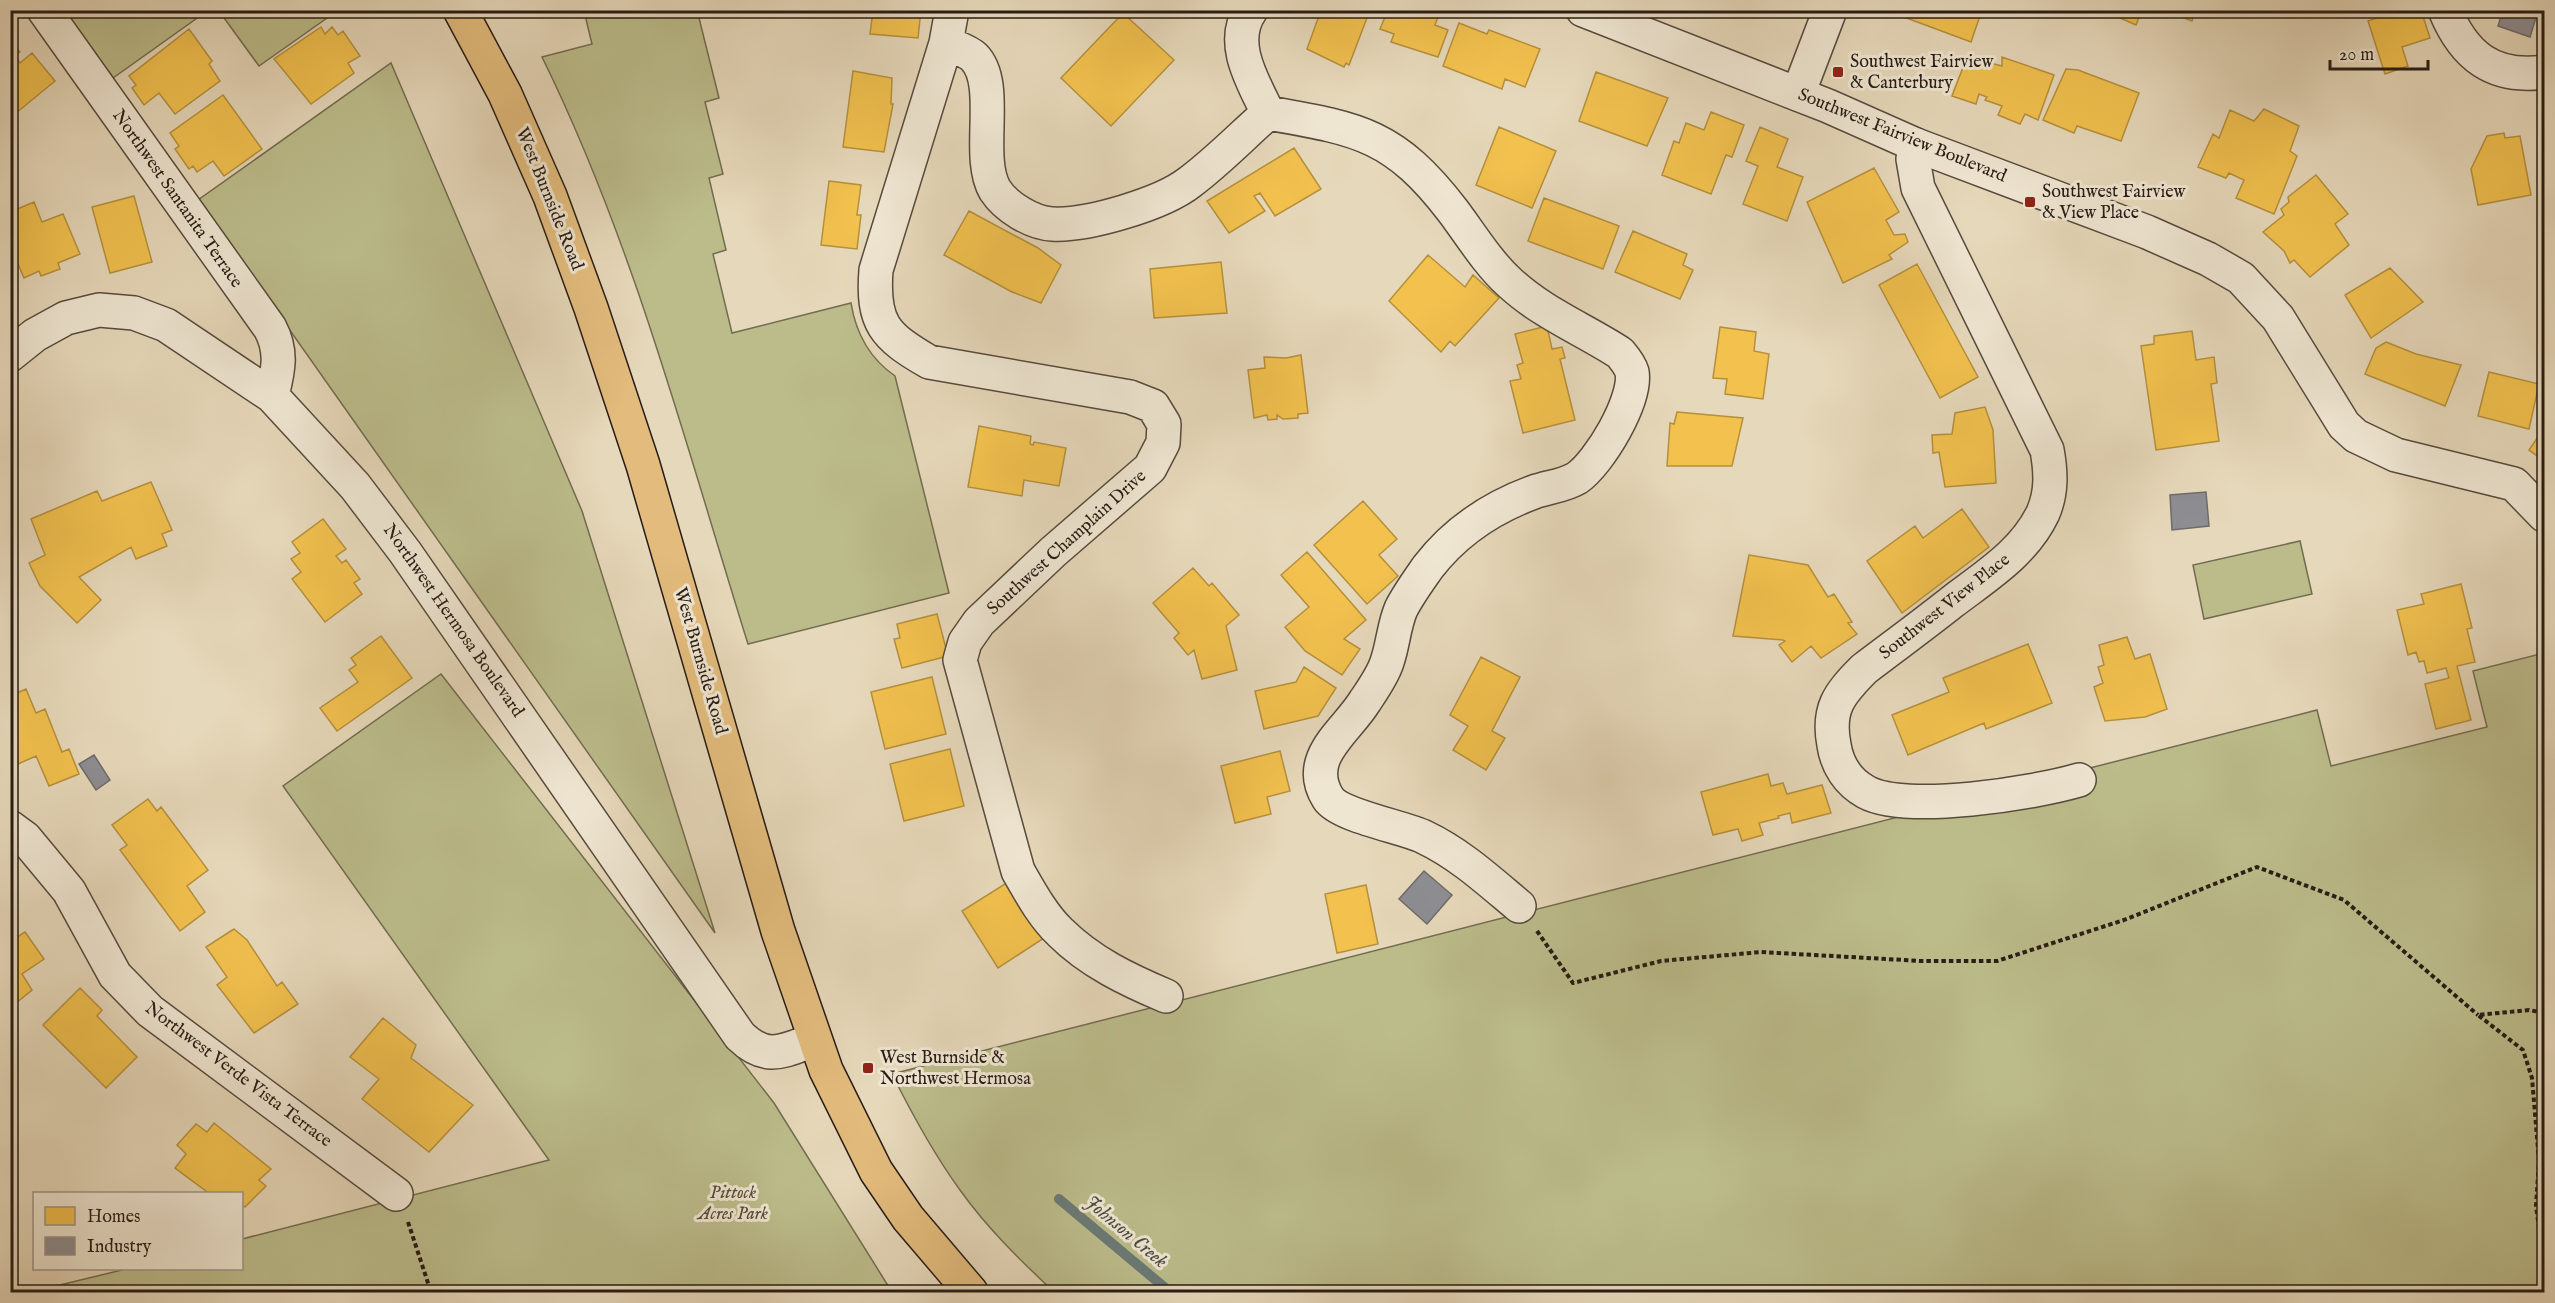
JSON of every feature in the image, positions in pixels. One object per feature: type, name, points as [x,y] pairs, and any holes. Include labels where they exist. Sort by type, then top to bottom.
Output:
[{"type":"main road","name":"West Burnside Road","points":[[460,10],[505,94],[550,196],[591,308],[643,465],[778,931],[814,1040],[876,1171],[908,1218],[971,1293]]},
{"type":"street","name":"Northwest Santanita Terrace","points":[[44,10],[270,328],[278,342],[280,357],[272,396]]},
{"type":"street","name":"Southwest Champlain Drive","points":[[952,10],[946,43],[876,270],[874,301],[881,322],[900,345],[929,362],[1130,397],[1153,406],[1164,424],[1163,443],[1150,468],[1053,552],[979,622],[965,642],[960,660],[1018,872],[1036,901],[1060,932],[1113,973],[1166,996]]},
{"type":"street","points":[[1251,10],[1245,18],[1241,34],[1243,54],[1268,112]]},
{"type":"street","name":"Southwest Fairview Boulevard","points":[[1583,10],[1798,94],[1916,145],[2147,232],[2222,267],[2241,278],[2278,318],[2344,425],[2356,436],[2396,455],[2514,483],[2544,515]]},
{"type":"street","points":[[1798,94],[1830,10]]},
{"type":"street","points":[[2445,10],[2457,37],[2476,57],[2506,71],[2530,74],[2544,72]]},
{"type":"street","points":[[946,43],[974,57],[986,82],[987,158],[994,189],[1018,213],[1050,224],[1086,222],[1137,208],[1188,184],[1268,112]]},
{"type":"street","points":[[1268,112],[1349,130],[1374,139],[1399,153],[1431,182],[1507,280],[1544,309],[1620,353],[1632,371],[1630,390],[1615,430],[1589,468],[1570,482],[1514,499],[1491,512],[1467,528],[1429,566],[1401,610],[1387,664],[1364,704],[1321,759],[1320,777],[1329,800],[1350,812],[1423,836],[1465,860],[1519,906]]},
{"type":"street","name":"Southwest View Place","points":[[1916,145],[1913,159],[1918,188],[2047,450],[2051,474],[2049,494],[2031,534],[2008,559],[1864,669],[1843,690],[1834,707],[1831,728],[1835,753],[1843,772],[1857,786],[1869,794],[1889,798],[1938,802],[2048,789],[2079,780]]},
{"type":"street","name":"Northwest Hermosa Boulevard","points":[[10,355],[35,335],[66,318],[99,310],[134,313],[166,325],[272,396],[348,477],[405,552],[740,1036],[760,1051],[770,1053],[814,1040]]},
{"type":"street","name":"Northwest Verde Vista Terrace","points":[[10,827],[25,838],[69,891],[115,975],[150,1011],[396,1194]]},
{"type":"path","points":[[1519,906],[1573,983],[1661,961],[1761,952],[1921,961],[1997,961],[2124,921],[2257,867],[2344,900],[2478,1015],[2523,1050],[2532,1078],[2539,1161],[2536,1206],[2544,1264]]},
{"type":"path","points":[[2478,1015],[2529,1010],[2544,1013]]},
{"type":"path","points":[[396,1194],[415,1241],[431,1293]]},
{"type":"green space","points":[[65,11],[207,11],[113,78]]},
{"type":"green space","points":[[219,11],[337,11],[259,66]]},
{"type":"green space","points":[[584,11],[708,11],[710,15],[699,18],[719,98],[705,102],[723,174],[709,178],[726,250],[713,254],[732,333],[851,303],[856,325],[865,344],[878,361],[895,376],[949,593],[748,644],[680,421],[631,273],[575,128],[542,57],[592,44]]},
{"type":"green space","points":[[391,63],[582,511],[715,933],[198,200]]},
{"type":"green space","points":[[2300,541],[2312,594],[2204,619],[2193,565]]},
{"type":"green space","points":[[2544,653],[2544,1292],[1054,1292],[1016,1256],[970,1204],[923,1133],[892,1074],[2317,710],[2331,766],[2487,727],[2473,671]]},
{"type":"green space","name":"Pittock Acres Park","points":[[441,674],[774,1103],[892,1292],[31,1292],[122,1270],[243,1270],[243,1239],[549,1160],[283,786]]},
{"type":"building: Homes","points":[[873,10],[921,10],[918,38],[870,34]]},
{"type":"building: Homes","points":[[1321,10],[1370,10],[1349,65],[1346,63],[1344,67],[1307,49]]},
{"type":"building: Homes","points":[[1384,10],[1429,10],[1439,14],[1435,25],[1448,30],[1438,57],[1391,42],[1394,34],[1380,29],[1387,12]]},
{"type":"building: Homes","points":[[1885,10],[1982,10],[1971,42]]},
{"type":"building: Homes","points":[[2102,10],[2142,10],[2136,25]]},
{"type":"building: Homes","points":[[2164,10],[2195,10],[2192,21]]},
{"type":"building: Homes","points":[[2399,10],[2421,10],[2430,38],[2402,47],[2408,66],[2385,74],[2368,21]]},
{"type":"building: Homes","points":[[1123,13],[1174,60],[1111,126],[1061,78]]},
{"type":"building: Homes","points":[[1459,23],[1487,34],[1489,30],[1540,49],[1525,87],[1505,79],[1502,89],[1443,66]]},
{"type":"building: Homes","points":[[321,27],[325,34],[332,27],[338,35],[343,31],[360,56],[348,63],[354,73],[311,104],[274,59]]},
{"type":"building: Homes","points":[[189,29],[212,61],[209,64],[220,81],[175,114],[159,93],[144,105],[132,88],[136,85],[129,76]]},
{"type":"building: Homes","points":[[10,41],[20,52],[15,56],[20,63],[32,53],[55,81],[10,118]]},
{"type":"building: Homes","points":[[1967,57],[2002,66],[2002,57],[2054,75],[2038,120],[2025,114],[2020,124],[1998,115],[2002,106],[1985,100],[1987,97],[1979,94],[1976,104],[1952,96]]},
{"type":"building: Homes","points":[[2066,69],[2078,70],[2139,93],[2121,141],[2077,126],[2074,133],[2043,120]]},
{"type":"building: Homes","points":[[853,71],[892,78],[891,104],[893,104],[884,152],[843,147]]},
{"type":"building: Homes","points":[[1596,72],[1668,98],[1647,146],[1579,121]]},
{"type":"building: Homes","points":[[223,95],[262,149],[224,176],[213,161],[197,172],[193,166],[189,169],[175,149],[179,146],[170,133]]},
{"type":"building: Homes","points":[[2264,109],[2299,126],[2290,151],[2297,156],[2274,214],[2236,198],[2244,180],[2229,173],[2226,178],[2198,167],[2213,134],[2219,138],[2230,110],[2254,121]]},
{"type":"building: Homes","points":[[1711,112],[1744,125],[1732,157],[1726,155],[1711,194],[1662,175],[1674,141],[1679,143],[1686,123],[1704,130]]},
{"type":"building: Homes","points":[[1499,127],[1556,151],[1532,208],[1476,185]]},
{"type":"building: Homes","points":[[1760,127],[1788,139],[1777,167],[1803,177],[1787,221],[1743,204],[1758,166],[1746,161]]},
{"type":"building: Homes","points":[[2504,133],[2505,138],[2520,136],[2531,195],[2478,205],[2471,169],[2487,136]]},
{"type":"building: Homes","points":[[1294,148],[1321,189],[1275,216],[1260,193],[1254,196],[1265,211],[1229,233],[1207,201]]},
{"type":"building: Homes","points":[[1874,168],[1899,212],[1886,220],[1894,235],[1905,234],[1908,242],[1889,255],[1892,259],[1843,283],[1807,202]]},
{"type":"building: Homes","points":[[2316,175],[2348,214],[2335,224],[2349,245],[2310,277],[2294,260],[2290,263],[2284,251],[2263,232],[2284,215],[2281,209],[2289,202],[2288,197]]},
{"type":"building: Homes","points":[[829,181],[861,185],[857,215],[861,215],[857,249],[821,245]]},
{"type":"building: Homes","points":[[134,196],[152,262],[110,273],[92,207]]},
{"type":"building: Homes","points":[[1544,198],[1619,226],[1603,269],[1528,241]]},
{"type":"building: Homes","points":[[34,202],[42,222],[63,214],[80,254],[58,263],[60,269],[41,276],[39,271],[24,278],[15,257],[10,259],[10,212]]},
{"type":"building: Homes","points":[[969,211],[1038,248],[1061,265],[1041,303],[1012,292],[944,255]]},
{"type":"building: Homes","points":[[1633,231],[1687,254],[1683,265],[1693,270],[1680,299],[1615,272]]},
{"type":"building: Homes","points":[[1428,255],[1465,287],[1473,275],[1499,298],[1455,346],[1450,341],[1441,352],[1389,301]]},
{"type":"building: Homes","points":[[1221,262],[1227,313],[1154,318],[1150,269]]},
{"type":"building: Homes","points":[[1917,264],[1978,377],[1940,398],[1879,285]]},
{"type":"building: Homes","points":[[2390,268],[2423,302],[2371,338],[2345,295]]},
{"type":"building: Homes","points":[[1547,326],[1552,349],[1562,347],[1565,358],[1560,359],[1575,420],[1523,433],[1510,381],[1521,379],[1517,365],[1523,363],[1515,334]]},
{"type":"building: Homes","points":[[1720,327],[1756,332],[1754,351],[1769,354],[1763,399],[1725,394],[1727,379],[1713,378]]},
{"type":"building: Homes","points":[[2192,331],[2196,360],[2214,357],[2217,383],[2211,384],[2219,441],[2156,450],[2141,346],[2154,344],[2154,336]]},
{"type":"building: Homes","points":[[2386,342],[2416,354],[2461,365],[2445,406],[2365,374],[2376,348]]},
{"type":"building: Homes","points":[[1301,355],[1308,413],[1298,414],[1298,418],[1283,419],[1277,415],[1277,419],[1268,420],[1267,415],[1254,418],[1248,370],[1265,368],[1264,357],[1286,358]]},
{"type":"building: Homes","points":[[2489,372],[2539,384],[2529,429],[2478,416]]},
{"type":"building: Homes","points":[[1985,407],[1993,430],[1996,483],[1945,487],[1939,452],[1933,453],[1932,435],[1952,434],[1955,413]]},
{"type":"building: Homes","points":[[1677,412],[1743,418],[1732,466],[1667,466],[1670,423],[1674,424]]},
{"type":"building: Homes","points":[[979,426],[1031,436],[1030,444],[1033,445],[1034,442],[1066,448],[1059,486],[1024,480],[1022,496],[968,487]]},
{"type":"building: Homes","points":[[2544,428],[2544,461],[2529,450]]},
{"type":"building: Homes","points":[[151,482],[172,530],[162,534],[167,546],[136,559],[131,547],[79,577],[101,600],[77,623],[40,586],[29,563],[45,555],[31,519],[97,491],[102,501]]},
{"type":"building: Homes","points":[[1363,501],[1397,539],[1379,555],[1398,576],[1367,604],[1314,545]]},
{"type":"building: Homes","points":[[1962,509],[1989,547],[1902,613],[1867,561],[1915,526],[1923,538]]},
{"type":"building: Homes","points":[[323,519],[346,549],[336,556],[342,563],[346,560],[360,579],[354,583],[362,594],[325,622],[292,579],[301,572],[291,559],[300,553],[292,542]]},
{"type":"building: Homes","points":[[1307,552],[1366,620],[1344,639],[1360,649],[1342,675],[1305,651],[1285,627],[1309,607],[1281,575]]},
{"type":"building: Homes","points":[[1749,555],[1808,565],[1828,597],[1834,594],[1852,622],[1848,623],[1857,634],[1821,658],[1811,646],[1792,662],[1779,645],[1785,641],[1783,640],[1733,636]]},
{"type":"building: Homes","points":[[1193,568],[1209,586],[1212,583],[1239,615],[1226,626],[1237,670],[1202,679],[1194,650],[1188,655],[1174,638],[1179,633],[1153,603]]},
{"type":"building: Homes","points":[[2461,584],[2472,628],[2467,629],[2475,662],[2457,666],[2471,720],[2436,729],[2425,684],[2449,678],[2446,668],[2427,673],[2424,661],[2419,662],[2416,652],[2408,655],[2397,610],[2424,604],[2421,594]]},
{"type":"building: Homes","points":[[937,614],[948,656],[902,668],[894,639],[900,638],[897,624]]},
{"type":"building: Homes","points":[[381,636],[412,678],[337,731],[320,708],[358,682],[349,670],[356,665],[351,658]]},
{"type":"building: Homes","points":[[2127,637],[2135,659],[2150,654],[2167,709],[2145,717],[2105,721],[2094,687],[2103,683],[2098,667],[2104,665],[2099,645]]},
{"type":"building: Homes","points":[[2028,644],[2052,703],[1986,729],[1984,723],[1908,755],[1892,715],[1949,692],[1943,678]]},
{"type":"building: Homes","points":[[1481,657],[1520,677],[1492,731],[1505,738],[1486,770],[1453,750],[1468,726],[1450,715]]},
{"type":"building: Homes","points":[[1304,667],[1336,688],[1318,716],[1264,729],[1255,691],[1296,682]]},
{"type":"building: Homes","points":[[932,677],[946,734],[885,749],[871,692]]},
{"type":"building: Homes","points":[[26,689],[36,713],[45,709],[62,752],[69,749],[79,774],[49,786],[36,756],[18,764],[10,747],[10,696]]},
{"type":"building: Homes","points":[[950,749],[964,806],[904,821],[890,764]]},
{"type":"building: Homes","points":[[1280,751],[1290,791],[1267,797],[1271,814],[1235,823],[1221,766]]},
{"type":"building: Homes","points":[[1768,774],[1771,786],[1783,783],[1787,794],[1822,785],[1831,813],[1792,823],[1790,813],[1778,816],[1779,818],[1759,823],[1763,835],[1742,841],[1738,829],[1713,835],[1701,792]]},
{"type":"building: Homes","points":[[148,799],[157,811],[161,807],[208,870],[187,886],[205,912],[180,931],[120,850],[127,845],[112,825]]},
{"type":"building: Homes","points":[[1008,882],[1044,938],[998,968],[962,911]]},
{"type":"building: Homes","points":[[1366,885],[1378,944],[1337,953],[1325,894]]},
{"type":"building: Homes","points":[[234,929],[247,940],[277,986],[282,982],[298,1004],[254,1033],[217,985],[227,977],[206,947]]},
{"type":"building: Homes","points":[[25,932],[44,959],[22,974],[32,990],[10,1008],[10,935],[14,939]]},
{"type":"building: Homes","points":[[80,988],[102,1010],[97,1016],[137,1057],[106,1088],[43,1025]]},
{"type":"building: Homes","points":[[383,1018],[416,1045],[411,1058],[473,1105],[429,1152],[362,1099],[379,1079],[350,1057]]},
{"type":"building: Homes","points":[[214,1123],[271,1169],[259,1180],[266,1186],[245,1207],[243,1206],[243,1192],[207,1192],[175,1168],[186,1154],[177,1145],[196,1124],[207,1132]]},
{"type":"building: Industry","points":[[2503,10],[2538,11],[2530,37],[2498,26]]},
{"type":"building: Industry","points":[[2206,492],[2209,526],[2172,530],[2170,495]]},
{"type":"building: Industry","points":[[94,755],[110,780],[96,790],[79,764]]},
{"type":"building: Industry","points":[[1424,871],[1452,895],[1427,924],[1399,899]]},
{"type":"waterway","name":"Johnson Creek","points":[[1059,1199],[1170,1292]]},
{"type":"place","name":"Southwest Fairview & Canterbury","points":[[1838,72]]},
{"type":"place","name":"Southwest Fairview & View Place","points":[[2030,202]]},
{"type":"place","name":"West Burnside & Northwest Hermosa","points":[[868,1068]]}]
